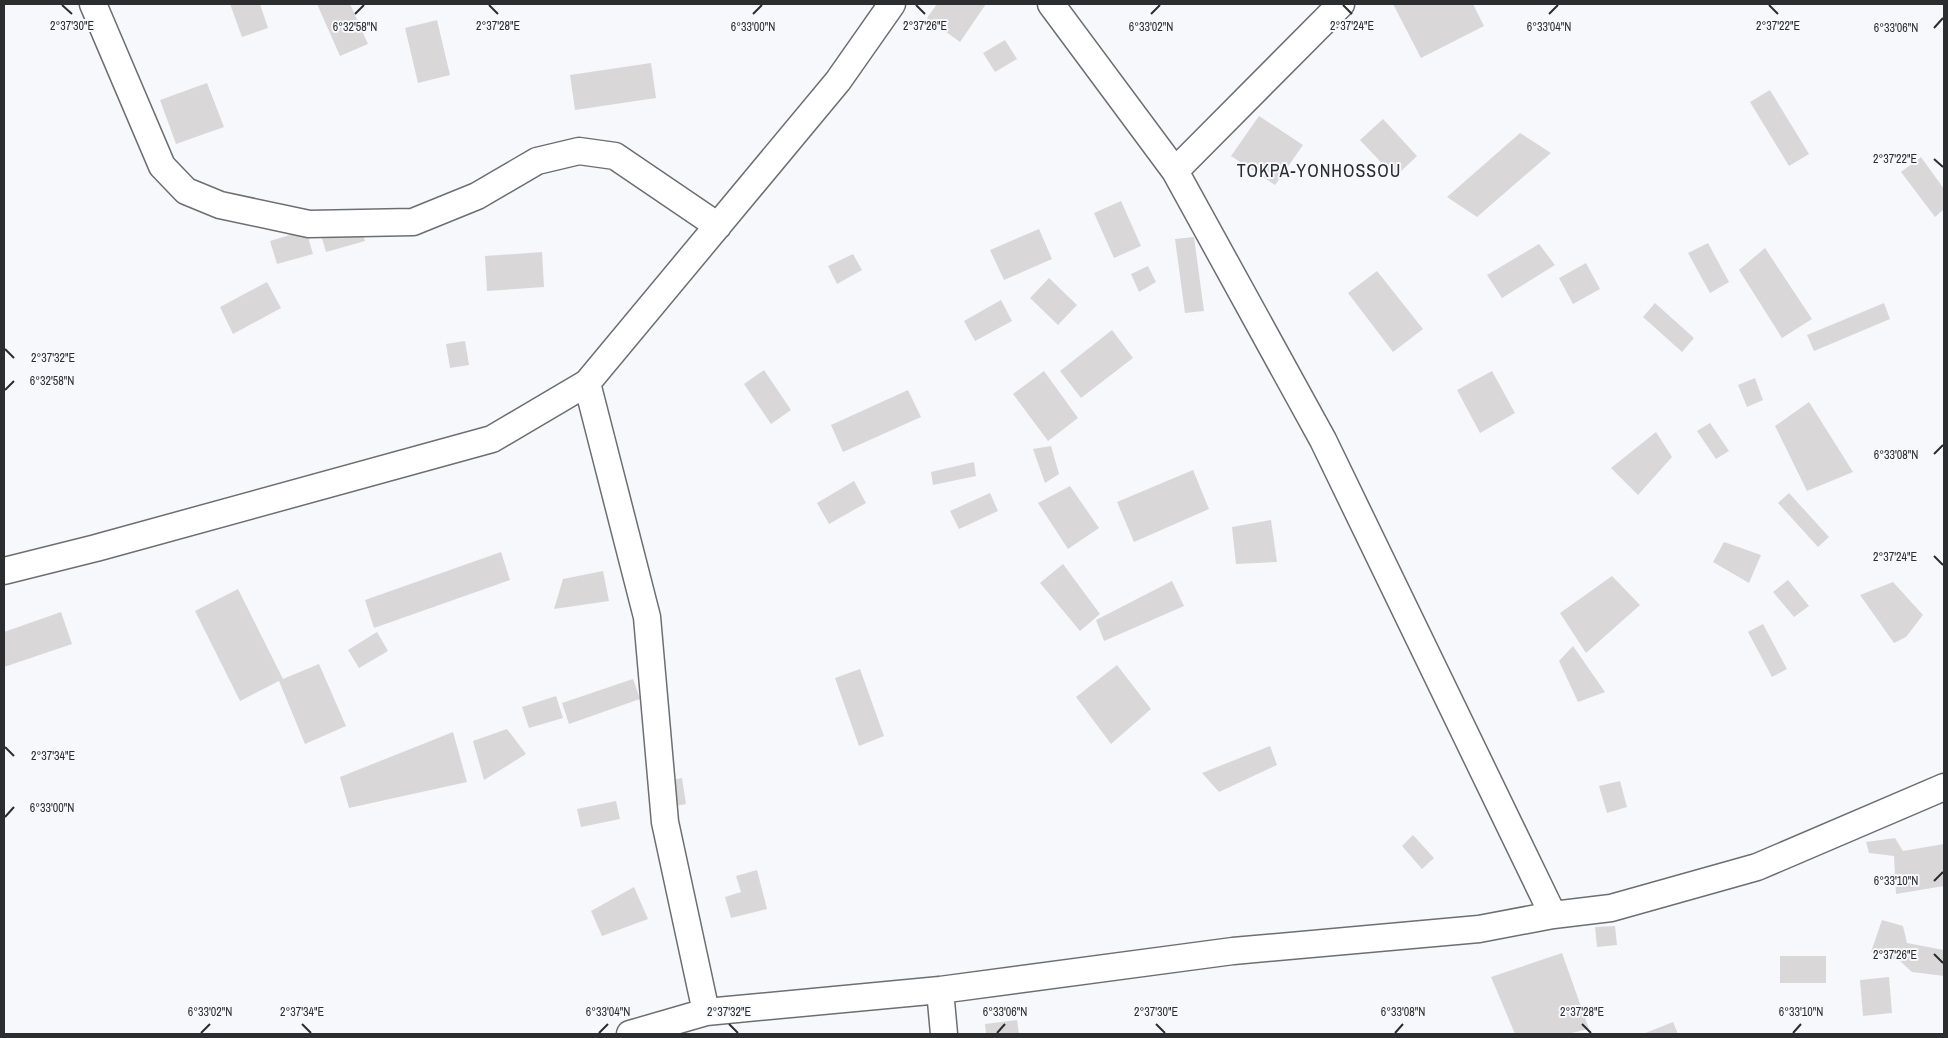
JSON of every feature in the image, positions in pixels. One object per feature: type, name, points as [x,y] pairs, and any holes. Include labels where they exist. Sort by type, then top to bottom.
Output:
[{"type":"street","points":[[93,4],[162,166],[186,191],[220,205],[308,224],[413,222],[477,196],[537,161],[579,151],[615,156],[718,226]]},
{"type":"street","points":[[4,571],[96,548],[492,439],[587,383],[838,81],[892,4]]},
{"type":"street","points":[[1051,4],[1175,171],[1323,440],[1553,915]]},
{"type":"street","points":[[1175,171],[1341,4]]},
{"type":"street","points":[[587,383],[647,617],[665,822],[706,1012]]},
{"type":"street","points":[[630,1034],[706,1012],[940,990],[1233,950],[1479,929],[1553,915],[1611,908],[1758,867],[1944,787]]},
{"type":"street","points":[[940,990],[944,1034]]},
{"type":"building","points":[[230,4],[260,4],[268,28],[242,37]]},
{"type":"building","points":[[317,4],[350,4],[368,44],[340,56]]},
{"type":"building","points":[[937,4],[986,4],[960,42],[927,18]]},
{"type":"building","points":[[1393,4],[1473,4],[1484,26],[1421,58]]},
{"type":"building","points":[[437,20],[450,75],[418,83],[405,28]]},
{"type":"building","points":[[1005,40],[1017,59],[995,72],[983,53]]},
{"type":"building","points":[[651,63],[656,98],[575,110],[570,75]]},
{"type":"building","points":[[207,83],[224,127],[176,144],[160,100]]},
{"type":"building","points":[[1770,90],[1809,154],[1789,166],[1750,102]]},
{"type":"building","points":[[1259,116],[1303,145],[1275,185],[1231,156]]},
{"type":"building","points":[[1383,119],[1417,156],[1395,177],[1360,140]]},
{"type":"building","points":[[1520,133],[1551,153],[1477,217],[1447,197]]},
{"type":"building","points":[[1921,157],[1944,189],[1944,209],[1935,217],[1901,172]]},
{"type":"building","points":[[1121,201],[1141,246],[1114,258],[1094,213]]},
{"type":"building","points":[[358,216],[365,241],[326,252],[319,228]]},
{"type":"building","points":[[1039,229],[1052,259],[1004,280],[990,250]]},
{"type":"building","points":[[306,230],[313,254],[277,264],[270,241]]},
{"type":"building","points":[[1194,237],[1204,311],[1185,313],[1175,239]]},
{"type":"building","points":[[1708,243],[1729,282],[1710,293],[1688,253]]},
{"type":"building","points":[[1539,244],[1555,265],[1502,298],[1487,275]]},
{"type":"building","points":[[1765,248],[1812,319],[1782,338],[1739,270]]},
{"type":"building","points":[[542,252],[544,287],[487,291],[485,256]]},
{"type":"building","points":[[853,254],[862,270],[837,284],[828,266]]},
{"type":"building","points":[[1586,263],[1600,289],[1573,304],[1559,278]]},
{"type":"building","points":[[1148,266],[1156,282],[1139,292],[1131,274]]},
{"type":"building","points":[[1377,271],[1423,329],[1393,352],[1348,293]]},
{"type":"building","points":[[1049,278],[1077,305],[1058,325],[1030,298]]},
{"type":"building","points":[[267,282],[281,308],[233,334],[220,307]]},
{"type":"building","points":[[1001,300],[1012,321],[975,341],[964,321]]},
{"type":"building","points":[[1655,303],[1694,338],[1682,352],[1643,317]]},
{"type":"building","points":[[1884,303],[1890,319],[1814,351],[1807,335]]},
{"type":"building","points":[[1112,330],[1133,358],[1081,398],[1060,371]]},
{"type":"building","points":[[465,341],[469,365],[450,368],[446,344]]},
{"type":"building","points":[[764,370],[791,410],[771,424],[744,384]]},
{"type":"building","points":[[1044,371],[1078,418],[1048,441],[1013,394]]},
{"type":"building","points":[[1492,371],[1515,413],[1480,433],[1457,390]]},
{"type":"building","points":[[1755,378],[1763,400],[1747,407],[1738,385]]},
{"type":"building","points":[[908,390],[921,417],[843,452],[831,425]]},
{"type":"building","points":[[1809,402],[1853,472],[1807,491],[1775,426]]},
{"type":"building","points":[[1710,423],[1729,451],[1716,459],[1697,431]]},
{"type":"building","points":[[1656,432],[1672,457],[1638,495],[1611,468]]},
{"type":"building","points":[[1051,446],[1059,474],[1045,483],[1033,449]]},
{"type":"building","points":[[974,462],[976,476],[933,485],[931,472]]},
{"type":"building","points":[[1193,470],[1209,509],[1134,542],[1117,502]]},
{"type":"building","points":[[854,481],[866,503],[829,524],[817,503]]},
{"type":"building","points":[[1070,486],[1099,528],[1068,549],[1038,503]]},
{"type":"building","points":[[990,493],[998,511],[959,529],[950,511]]},
{"type":"building","points":[[1789,493],[1829,537],[1818,547],[1778,503]]},
{"type":"building","points":[[1271,520],[1277,562],[1236,564],[1232,527]]},
{"type":"building","points":[[1724,542],[1761,555],[1749,583],[1713,562]]},
{"type":"building","points":[[501,552],[510,580],[374,628],[365,600]]},
{"type":"building","points":[[1063,564],[1100,614],[1080,631],[1040,583]]},
{"type":"building","points":[[603,571],[609,601],[554,609],[563,579]]},
{"type":"building","points":[[1612,576],[1640,605],[1586,653],[1560,613]]},
{"type":"building","points":[[1788,580],[1809,606],[1794,617],[1773,592]]},
{"type":"building","points":[[1172,581],[1184,606],[1104,641],[1096,620]]},
{"type":"building","points":[[1893,582],[1923,615],[1906,637],[1894,643],[1860,595]]},
{"type":"building","points":[[238,589],[283,679],[319,664],[346,726],[305,744],[279,681],[240,701],[195,611]]},
{"type":"building","points":[[61,612],[72,644],[4,667],[4,632]]},
{"type":"building","points":[[1763,624],[1787,669],[1772,677],[1748,632]]},
{"type":"building","points":[[377,632],[388,651],[359,668],[348,650]]},
{"type":"building","points":[[1573,646],[1605,692],[1578,702],[1559,661]]},
{"type":"building","points":[[1117,665],[1151,709],[1111,744],[1076,697]]},
{"type":"building","points":[[860,669],[884,736],[859,746],[835,678]]},
{"type":"building","points":[[633,679],[640,699],[569,724],[562,703]]},
{"type":"building","points":[[556,696],[563,718],[529,728],[522,707]]},
{"type":"building","points":[[507,729],[526,754],[484,780],[473,741]]},
{"type":"building","points":[[453,732],[467,782],[349,808],[340,777]]},
{"type":"building","points":[[1270,746],[1277,765],[1219,792],[1202,773]]},
{"type":"building","points":[[682,778],[686,804],[670,807],[666,781]]},
{"type":"building","points":[[1620,781],[1627,807],[1607,813],[1599,786]]},
{"type":"building","points":[[616,801],[620,819],[581,827],[577,809]]},
{"type":"building","points":[[1413,835],[1434,858],[1422,869],[1402,846]]},
{"type":"building","points":[[1895,838],[1903,851],[1944,844],[1944,886],[1896,894],[1894,856],[1869,853],[1866,842]]},
{"type":"building","points":[[757,870],[767,909],[731,918],[725,897],[741,892],[736,876]]},
{"type":"building","points":[[634,887],[648,919],[602,936],[591,911]]},
{"type":"building","points":[[1882,920],[1903,926],[1907,943],[1944,950],[1944,976],[1912,972],[1900,961],[1871,952]]},
{"type":"building","points":[[1615,926],[1617,945],[1597,947],[1595,927]]},
{"type":"building","points":[[1562,953],[1589,1029],[1567,1034],[1515,1034],[1491,977]]},
{"type":"building","points":[[1780,956],[1826,956],[1826,983],[1780,983]]},
{"type":"building","points":[[1889,977],[1892,1013],[1863,1016],[1860,980]]},
{"type":"building","points":[[1017,1020],[1019,1034],[986,1034],[985,1024]]},
{"type":"building","points":[[1673,1022],[1678,1034],[1643,1034]]},
{"type":"district","name":"TOKPA-YONHOSSOU","points":[[1319,170]]}]
